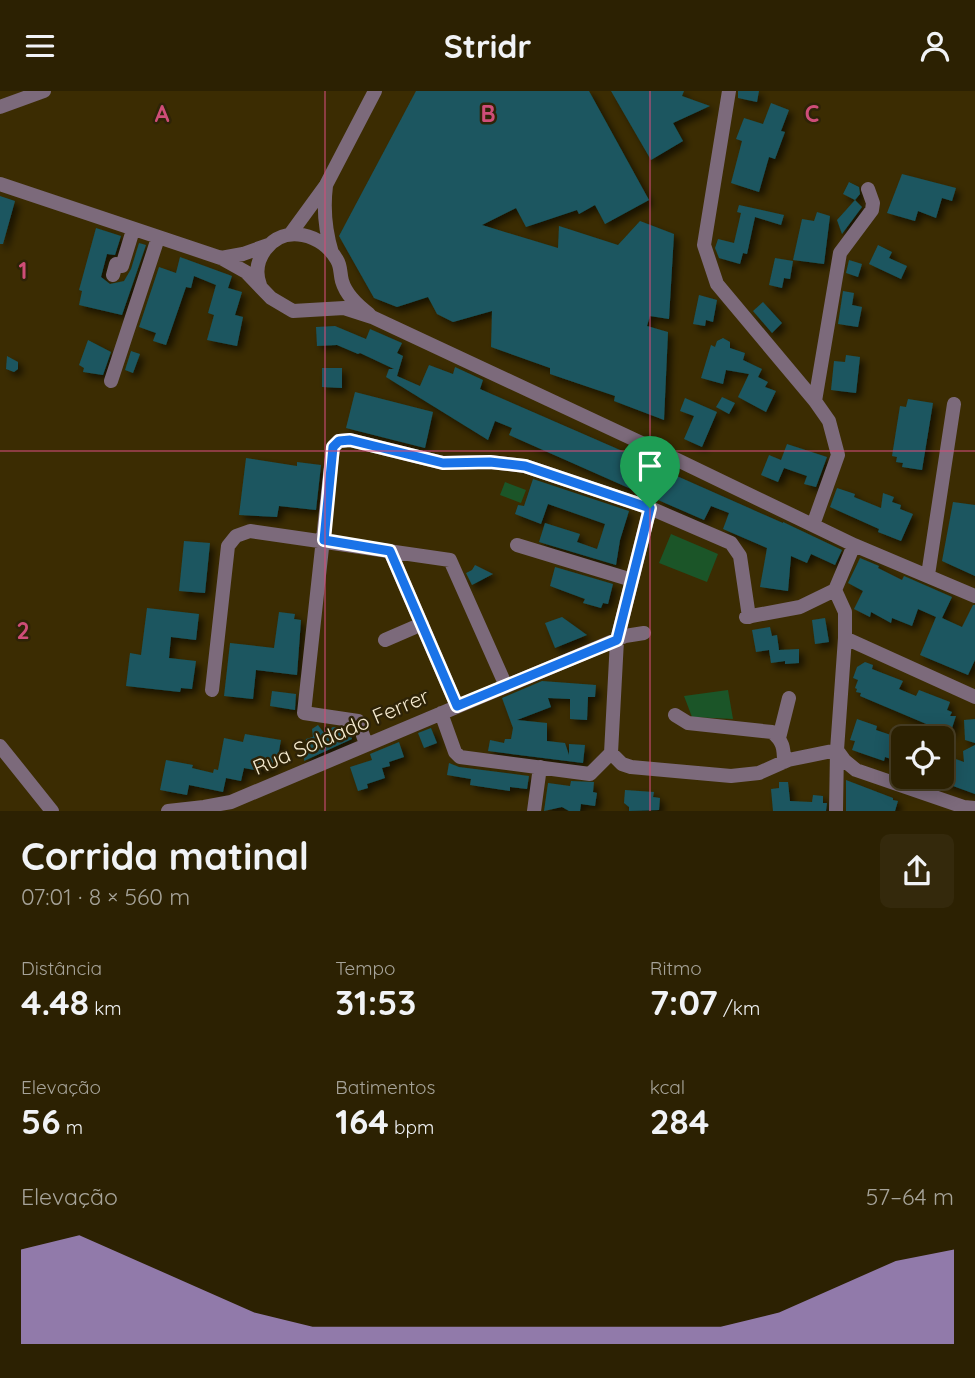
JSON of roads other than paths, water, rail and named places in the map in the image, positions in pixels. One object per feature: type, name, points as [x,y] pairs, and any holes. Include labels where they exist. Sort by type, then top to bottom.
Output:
[{"type":"street","points":[[3,106],[44,91]]},
{"type":"street","points":[[260,286],[256,274],[259,258],[276,239],[291,233],[326,185],[375,91]]},
{"type":"street","points":[[729,91],[704,245],[717,284],[830,421],[838,455],[813,525]]},
{"type":"street","points":[[1,183],[221,258],[246,272],[281,306],[293,311],[344,309],[372,317],[854,545],[975,596]]},
{"type":"street","points":[[326,185],[326,232],[332,253],[338,262],[341,279],[354,301],[372,317]]},
{"type":"street","points":[[815,401],[840,253],[872,210],[873,203],[868,189]]},
{"type":"street","points":[[113,275],[116,264],[122,266],[133,230]]},
{"type":"street","points":[[291,233],[315,240],[332,253]]},
{"type":"street","points":[[111,381],[158,238]]},
{"type":"street","points":[[221,258],[268,246]]},
{"type":"street","points":[[313,312],[336,294],[341,279]]},
{"type":"street","points":[[928,575],[954,404]]},
{"type":"street","points":[[366,744],[358,721],[304,713],[333,447],[339,441],[350,440],[443,463],[517,464],[650,508],[731,543],[740,556],[748,617],[800,607],[835,590],[854,545]]},
{"type":"street","points":[[650,508],[617,640],[611,753],[614,758],[631,767],[731,776],[758,773],[783,762],[837,750]]},
{"type":"street","points":[[212,690],[228,546],[236,535],[250,531],[450,560],[506,686]]},
{"type":"street","points":[[517,545],[632,580]]},
{"type":"street","points":[[390,551],[457,706]]},
{"type":"street","points":[[835,590],[845,612],[836,811]]},
{"type":"street","points":[[385,640],[422,624]]},
{"type":"street","name":"Rua Soldado Ferrer","points":[[168,811],[231,801],[617,640],[644,633]]},
{"type":"street","points":[[845,638],[975,697]]},
{"type":"street","points":[[779,738],[789,698]]},
{"type":"street","points":[[441,713],[455,752],[460,757],[590,774],[611,753]]},
{"type":"street","points":[[675,715],[688,723],[772,732],[784,748],[783,762]]},
{"type":"street","points":[[0,746],[52,811]]},
{"type":"street","points":[[837,750],[856,770],[964,807],[975,808]]},
{"type":"street","points":[[534,811],[540,767]]}]
